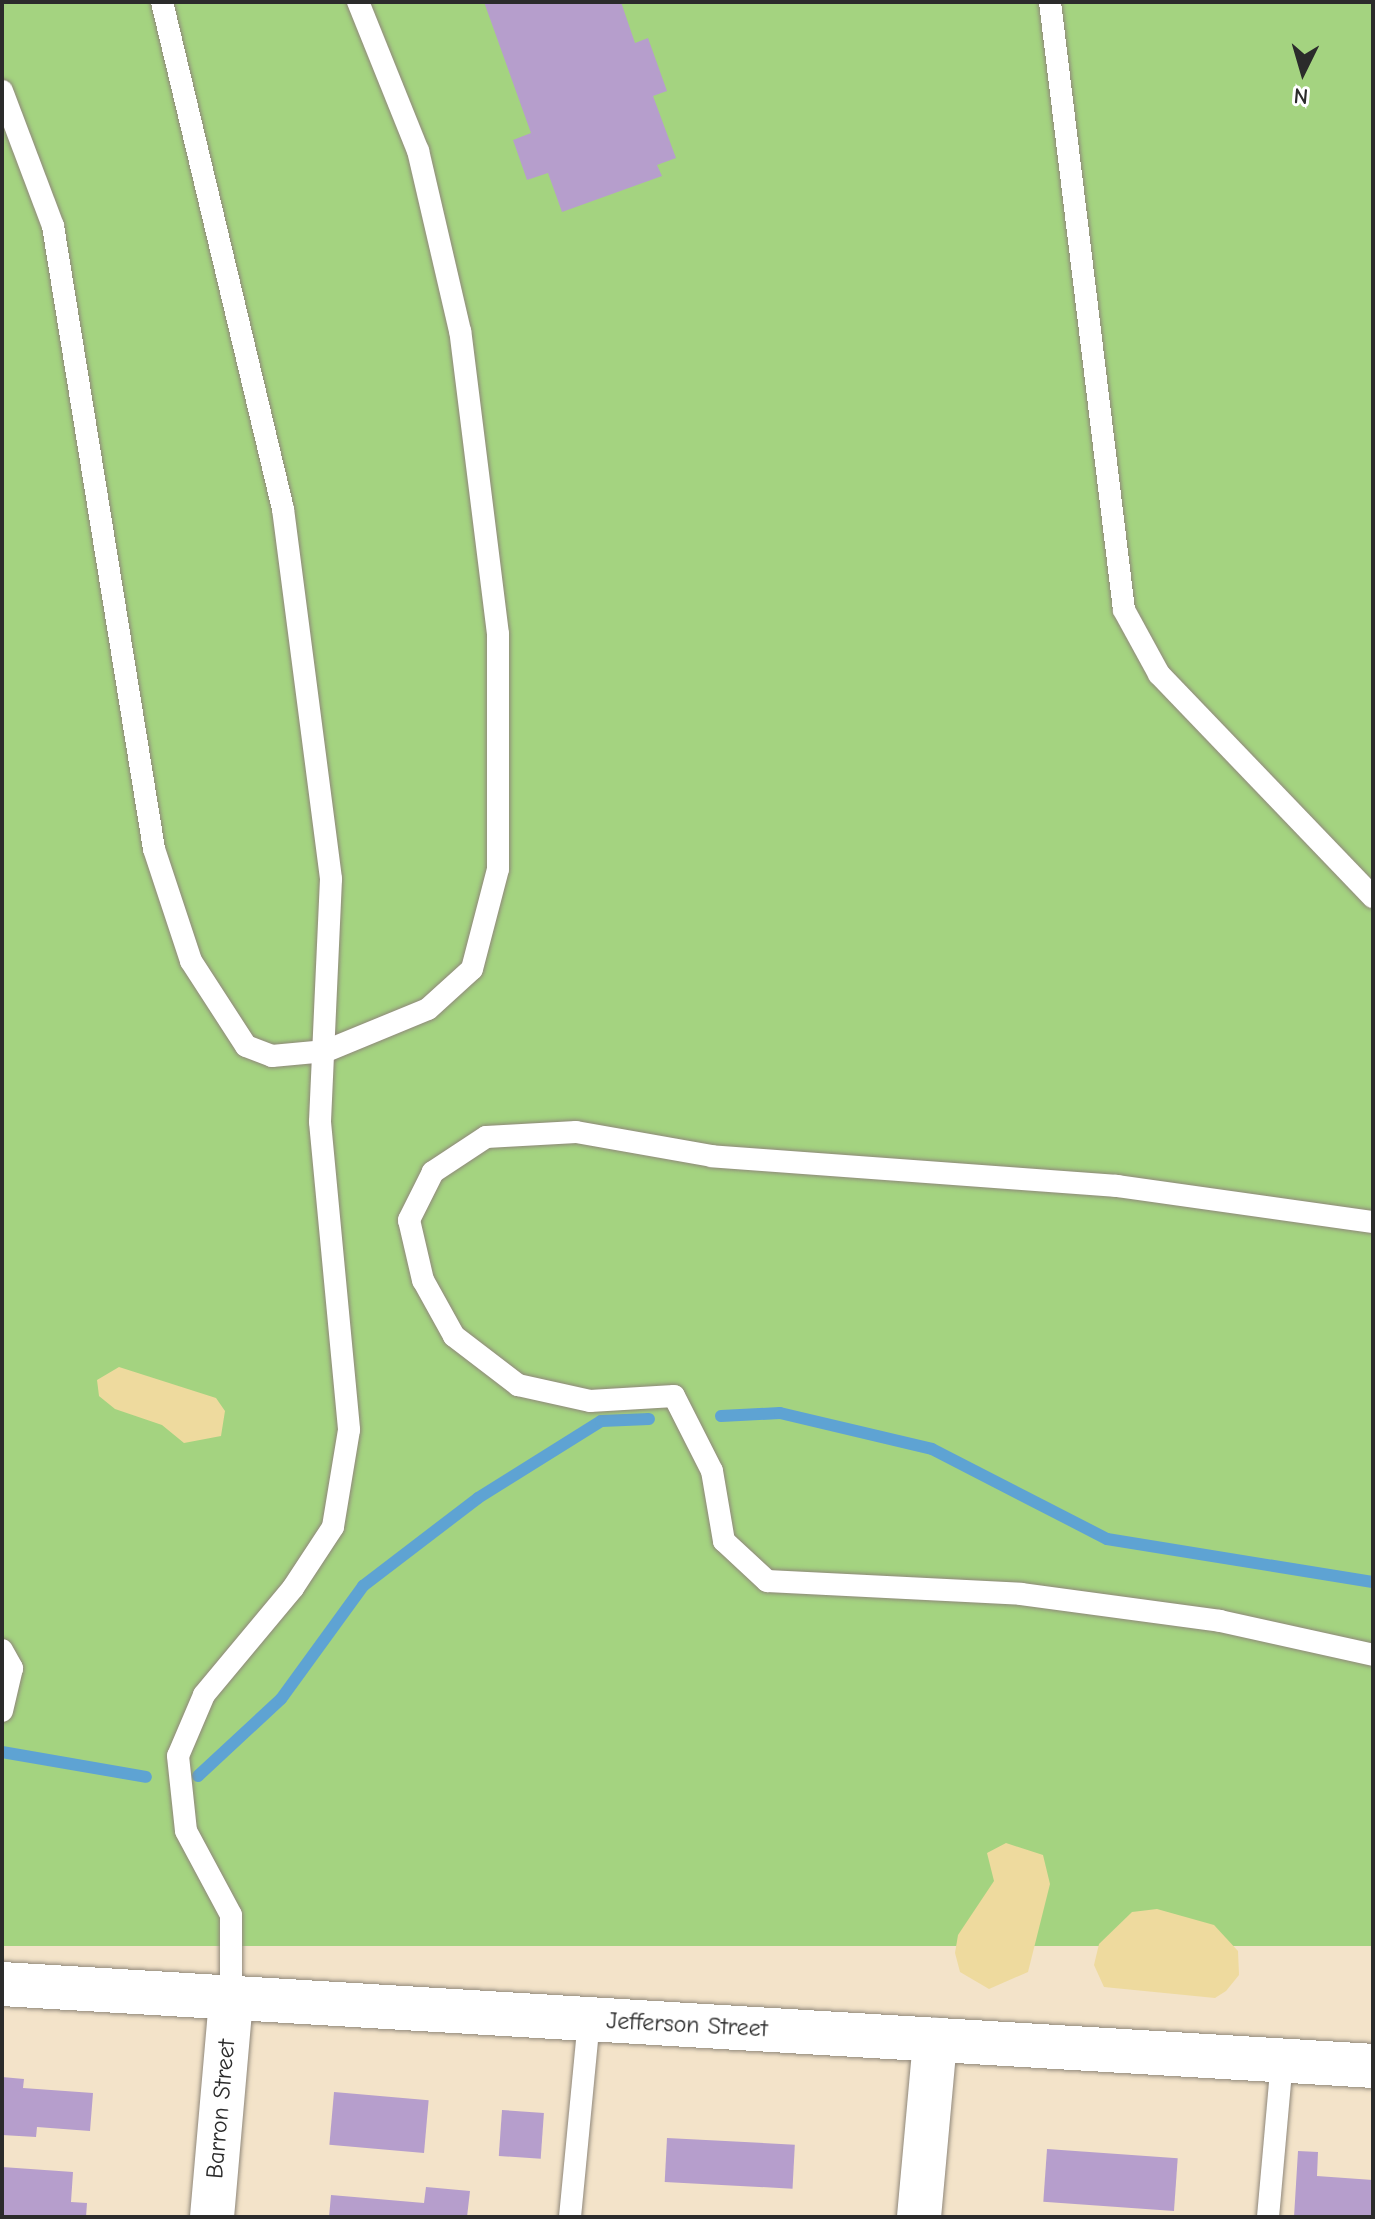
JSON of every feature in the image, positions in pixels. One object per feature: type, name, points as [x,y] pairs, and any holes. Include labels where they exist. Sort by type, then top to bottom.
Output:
[{"type":"street","name":"Jefferson Street","points":[[2,1984],[1373,2066]]},
{"type":"street","name":"Barron Street","points":[[212,2217],[231,2000]]},
{"type":"street","points":[[919,2217],[935,2040]]},
{"type":"lane","points":[[162,2],[283,509],[331,879],[326,1051],[320,1122],[349,1430],[333,1527],[293,1588],[204,1695],[178,1756],[186,1831],[231,1915],[231,2000]]},
{"type":"lane","points":[[2,91],[53,226],[154,849],[191,961],[246,1046],[272,1056],[326,1051],[428,1009],[472,969],[498,869],[498,634],[460,331],[418,151],[358,2]]},
{"type":"lane","points":[[1050,2],[1124,610],[1159,674],[1373,897]]},
{"type":"lane","points":[[1373,1222],[1117,1186],[712,1156],[576,1132],[486,1137],[433,1172],[409,1220],[423,1280],[454,1336],[518,1385],[590,1401],[674,1396],[712,1471],[724,1541],[767,1581],[1021,1594],[1220,1621],[1373,1655]]},
{"type":"lane","points":[[2,1650],[12,1668],[2,1711]]},
{"type":"lane","points":[[570,2217],[589,2019]]},
{"type":"lane","points":[[1268,2217],[1282,2061]]},
{"type":"green space","points":[[2,2],[1373,2],[1373,1946],[2,1946]]},
{"type":"sand","points":[[119,1367],[216,1398],[225,1411],[221,1436],[184,1443],[162,1425],[115,1409],[99,1396],[97,1380]]},
{"type":"sand","points":[[1006,1843],[1043,1855],[1050,1884],[1028,1972],[989,1989],[960,1972],[955,1953],[958,1935],[994,1881],[987,1853]]},
{"type":"sand","points":[[1157,1909],[1214,1925],[1238,1951],[1239,1975],[1226,1991],[1215,1998],[1104,1987],[1094,1965],[1099,1944],[1132,1912]]},
{"type":"building","points":[[484,2],[621,2],[635,43],[648,38],[667,91],[653,96],[676,158],[657,165],[662,176],[562,212],[548,173],[527,180],[513,140],[531,133]]},
{"type":"building","points":[[2,2077],[24,2079],[23,2088],[93,2093],[90,2131],[37,2127],[36,2137],[2,2135]]},
{"type":"building","points":[[334,2092],[429,2100],[424,2153],[329,2145]]},
{"type":"building","points":[[502,2110],[544,2113],[541,2159],[499,2156]]},
{"type":"building","points":[[667,2138],[795,2145],[793,2189],[665,2182]]},
{"type":"building","points":[[1047,2149],[1178,2158],[1174,2211],[1043,2202]]},
{"type":"building","points":[[1298,2151],[1318,2152],[1317,2176],[1373,2180],[1373,2217],[1294,2217]]},
{"type":"building","points":[[2,2167],[73,2172],[71,2202],[87,2203],[86,2217],[2,2217]]},
{"type":"building","points":[[426,2187],[470,2191],[467,2217],[329,2217],[331,2195],[424,2203]]},
{"type":"waterway","points":[[721,1416],[780,1413],[932,1449],[1107,1539],[1373,1582]]},
{"type":"waterway","points":[[198,1776],[281,1699],[363,1586],[478,1498],[601,1421],[649,1419]]},
{"type":"waterway","points":[[2,1752],[146,1777]]}]
